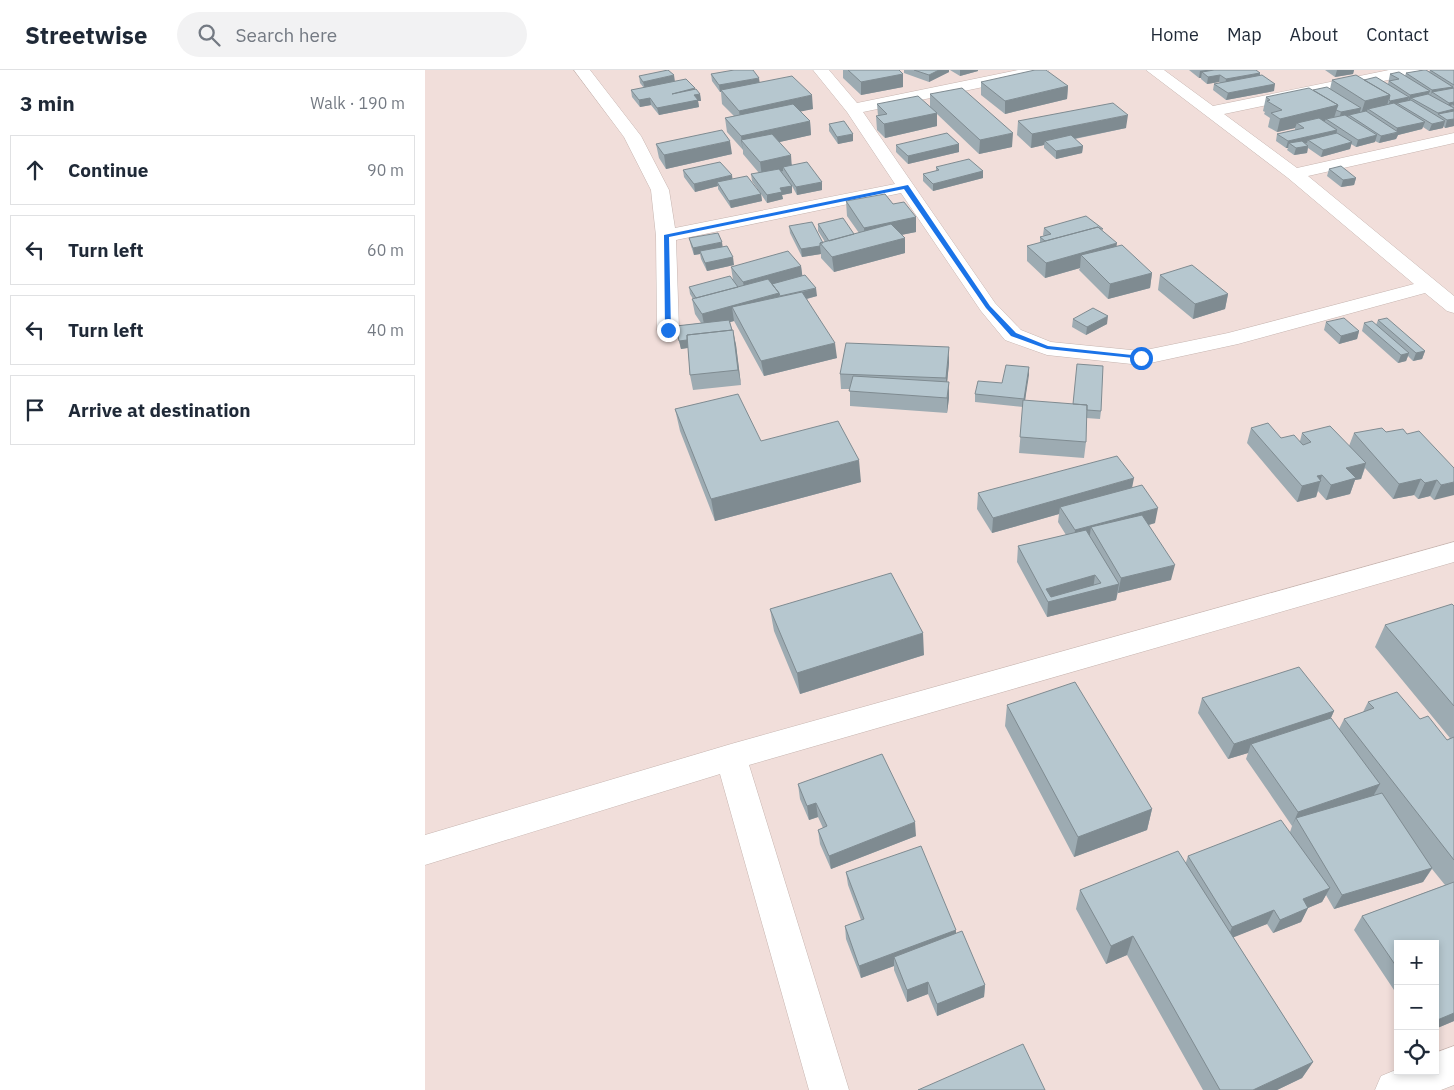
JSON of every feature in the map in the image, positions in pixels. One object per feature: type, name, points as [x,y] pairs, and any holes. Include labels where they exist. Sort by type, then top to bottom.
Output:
[{"type":"street","points":[[582,70],[632,136],[660,190],[667,236],[668,330]]},
{"type":"street","points":[[821,70],[853,109],[994,314],[1013,335],[1047,348],[1141,358],[1229,339],[1429,286]]},
{"type":"street","points":[[853,109],[1041,70]]},
{"type":"street","points":[[1154,70],[1294,174],[1454,307]]},
{"type":"street","points":[[1211,112],[1413,70]]},
{"type":"street","points":[[1294,174],[1454,138]]},
{"type":"street","points":[[667,236],[906,187]]},
{"type":"street","points":[[425,850],[731,757],[1454,552]]},
{"type":"street","points":[[731,757],[829,1090]]},
{"type":"street","points":[[1395,1090],[1454,1065]]},
{"type":"building","points":[[668,70],[674,75],[643,82],[639,76]]},
{"type":"building","points":[[734,70],[753,70],[759,78],[719,85],[711,74]]},
{"type":"building","points":[[848,70],[899,70],[903,74],[861,82]]},
{"type":"building","points":[[914,70],[939,70],[929,75]]},
{"type":"building","points":[[1035,70],[1046,70],[1068,86],[1005,101],[981,82]]},
{"type":"building","points":[[1214,70],[1256,70],[1260,73],[1226,79],[1220,75],[1208,77],[1202,72]]},
{"type":"building","points":[[1426,70],[1453,87],[1432,90],[1406,73]]},
{"type":"building","points":[[1430,70],[1454,70],[1454,85]]},
{"type":"building","points":[[1399,72],[1430,91],[1410,95],[1389,81],[1399,79],[1390,74]]},
{"type":"building","points":[[1262,75],[1275,84],[1228,93],[1214,84]]},
{"type":"building","points":[[1356,75],[1390,95],[1365,101],[1332,80]]},
{"type":"building","points":[[792,76],[812,95],[739,111],[721,90]]},
{"type":"building","points":[[1376,77],[1409,97],[1390,101],[1390,95],[1364,80]]},
{"type":"building","points":[[686,79],[695,88],[672,94],[696,89],[700,94],[694,95],[698,100],[657,108],[650,98],[639,100],[631,90]]},
{"type":"building","points":[[1327,87],[1361,108],[1341,112],[1336,110],[1338,105],[1313,90]]},
{"type":"building","points":[[962,88],[1013,133],[980,140],[930,94]]},
{"type":"building","points":[[1309,88],[1338,105],[1280,119],[1271,113],[1282,110],[1267,101],[1270,100],[1266,97]]},
{"type":"building","points":[[1454,88],[1454,102],[1449,103],[1432,92]]},
{"type":"building","points":[[1428,94],[1454,109],[1438,113],[1411,98]]},
{"type":"building","points":[[918,96],[937,113],[884,124],[876,116],[887,114],[877,104]]},
{"type":"building","points":[[1411,100],[1445,121],[1432,124],[1397,103]]},
{"type":"building","points":[[1113,103],[1128,115],[1032,134],[1018,121]]},
{"type":"building","points":[[1394,103],[1425,122],[1397,128],[1368,109]]},
{"type":"building","points":[[793,104],[810,121],[741,136],[725,118]]},
{"type":"building","points":[[1366,111],[1398,132],[1381,136],[1349,115]]},
{"type":"building","points":[[1454,111],[1454,119],[1447,120],[1438,114]]},
{"type":"building","points":[[1345,115],[1377,135],[1358,140],[1326,119]]},
{"type":"building","points":[[1319,118],[1337,130],[1288,141],[1277,134],[1304,128],[1297,123]]},
{"type":"building","points":[[844,121],[853,134],[837,137],[829,124]]},
{"type":"building","points":[[722,130],[730,141],[664,155],[656,144]]},
{"type":"building","points":[[947,133],[959,144],[908,156],[896,145]]},
{"type":"building","points":[[1337,133],[1352,142],[1323,150],[1308,140]]},
{"type":"building","points":[[772,134],[791,155],[760,162],[741,140]]},
{"type":"building","points":[[1071,135],[1083,146],[1056,151],[1045,141]]},
{"type":"building","points":[[1302,141],[1308,146],[1296,148],[1289,143]]},
{"type":"building","points":[[969,159],[983,171],[933,184],[923,174],[939,170],[936,167]]},
{"type":"building","points":[[720,162],[732,175],[694,184],[683,170]]},
{"type":"building","points":[[807,162],[822,182],[796,187],[783,167]]},
{"type":"building","points":[[1341,166],[1356,178],[1343,180],[1329,169]]},
{"type":"building","points":[[779,169],[792,186],[780,188],[782,192],[767,195],[751,174]]},
{"type":"building","points":[[747,176],[761,194],[729,201],[717,182]]},
{"type":"building","points":[[885,194],[893,204],[904,202],[916,217],[864,228],[846,201]]},
{"type":"building","points":[[1086,216],[1103,229],[1098,227],[1045,241],[1040,237],[1051,234],[1044,228]]},
{"type":"building","points":[[843,218],[854,234],[829,241],[818,224]]},
{"type":"building","points":[[812,222],[823,243],[820,243],[820,246],[801,249],[789,226]]},
{"type":"building","points":[[891,224],[905,238],[832,257],[820,243]]},
{"type":"building","points":[[1098,227],[1117,243],[1046,263],[1027,246]]},
{"type":"building","points":[[718,233],[722,242],[693,248],[689,238]]},
{"type":"building","points":[[1122,245],[1152,273],[1110,284],[1081,255]]},
{"type":"building","points":[[727,246],[733,257],[705,263],[700,251]]},
{"type":"building","points":[[788,251],[801,266],[743,282],[731,267]]},
{"type":"building","points":[[1192,265],[1228,294],[1195,304],[1160,275]]},
{"type":"building","points":[[805,275],[816,288],[780,296],[772,284]]},
{"type":"building","points":[[730,276],[738,287],[696,298],[689,287]]},
{"type":"building","points":[[768,279],[779,293],[702,314],[692,299]]},
{"type":"building","points":[[802,292],[835,343],[761,361],[732,307]]},
{"type":"building","points":[[1093,308],[1108,316],[1087,327],[1073,319]]},
{"type":"building","points":[[1344,318],[1359,331],[1341,336],[1326,322]]},
{"type":"building","points":[[1387,318],[1425,351],[1416,353],[1378,320]]},
{"type":"building","points":[[729,320],[732,330],[687,335],[687,340],[679,341],[676,326]]},
{"type":"building","points":[[1372,321],[1409,353],[1401,355],[1364,323]]},
{"type":"building","points":[[733,330],[738,370],[690,375],[687,335]]},
{"type":"building","points":[[846,343],[949,347],[946,378],[840,374]]},
{"type":"building","points":[[1077,364],[1103,366],[1101,411],[1087,410],[1087,405],[1073,404]]},
{"type":"building","points":[[1006,365],[1029,367],[1024,399],[975,394],[978,381],[1002,383]]},
{"type":"building","points":[[853,376],[949,382],[947,398],[849,391]]},
{"type":"building","points":[[738,394],[761,441],[838,421],[859,460],[711,499],[675,409]]},
{"type":"building","points":[[1023,400],[1087,405],[1086,442],[1020,437]]},
{"type":"building","points":[[1268,423],[1281,438],[1294,435],[1303,445],[1311,442],[1302,433],[1330,426],[1366,463],[1346,468],[1356,478],[1331,485],[1322,475],[1317,476],[1321,481],[1302,486],[1251,428]]},
{"type":"building","points":[[1382,428],[1386,432],[1403,429],[1407,434],[1419,431],[1454,468],[1454,482],[1441,485],[1437,480],[1425,483],[1421,479],[1399,484],[1354,433]]},
{"type":"building","points":[[1117,456],[1134,478],[993,518],[978,493]]},
{"type":"building","points":[[1142,485],[1158,508],[1075,530],[1060,507]]},
{"type":"building","points":[[1142,515],[1175,565],[1121,578],[1091,527]]},
{"type":"building","points":[[1086,530],[1119,584],[1048,602],[1018,546]],"holes":[[[1095,575],[1101,583],[1051,597],[1046,589]]]},
{"type":"building","points":[[891,573],[923,633],[797,673],[770,609]]},
{"type":"building","points":[[1452,604],[1454,606],[1454,706],[1385,625]]},
{"type":"building","points":[[1299,667],[1334,711],[1234,744],[1202,698]]},
{"type":"building","points":[[1075,682],[1152,809],[1078,837],[1007,705]]},
{"type":"building","points":[[1397,692],[1420,719],[1428,716],[1447,740],[1454,737],[1454,860],[1344,719],[1374,708],[1368,702]]},
{"type":"building","points":[[1331,718],[1380,784],[1298,812],[1251,744]]},
{"type":"building","points":[[882,754],[915,822],[829,856],[818,830],[827,826],[816,803],[807,806],[798,784]]},
{"type":"building","points":[[1382,793],[1432,868],[1342,895],[1296,818]]},
{"type":"building","points":[[1281,820],[1330,888],[1303,899],[1308,908],[1280,920],[1274,910],[1232,927],[1188,856]]},
{"type":"building","points":[[921,846],[956,930],[859,966],[845,926],[864,919],[846,872]]},
{"type":"building","points":[[1178,851],[1313,1062],[1253,1090],[1220,1090],[1133,936],[1111,946],[1080,890]]},
{"type":"building","points":[[1454,882],[1454,1013],[1439,1019],[1439,940],[1394,940],[1394,963],[1362,916]]},
{"type":"building","points":[[962,931],[985,985],[937,1004],[928,982],[907,990],[894,957]]},
{"type":"building","points":[[1023,1044],[1045,1090],[918,1090]]},
{"type":"route","points":[[668,330],[667,236],[906,187],[988,307],[1013,335],[1047,348],[1141,358]]}]
